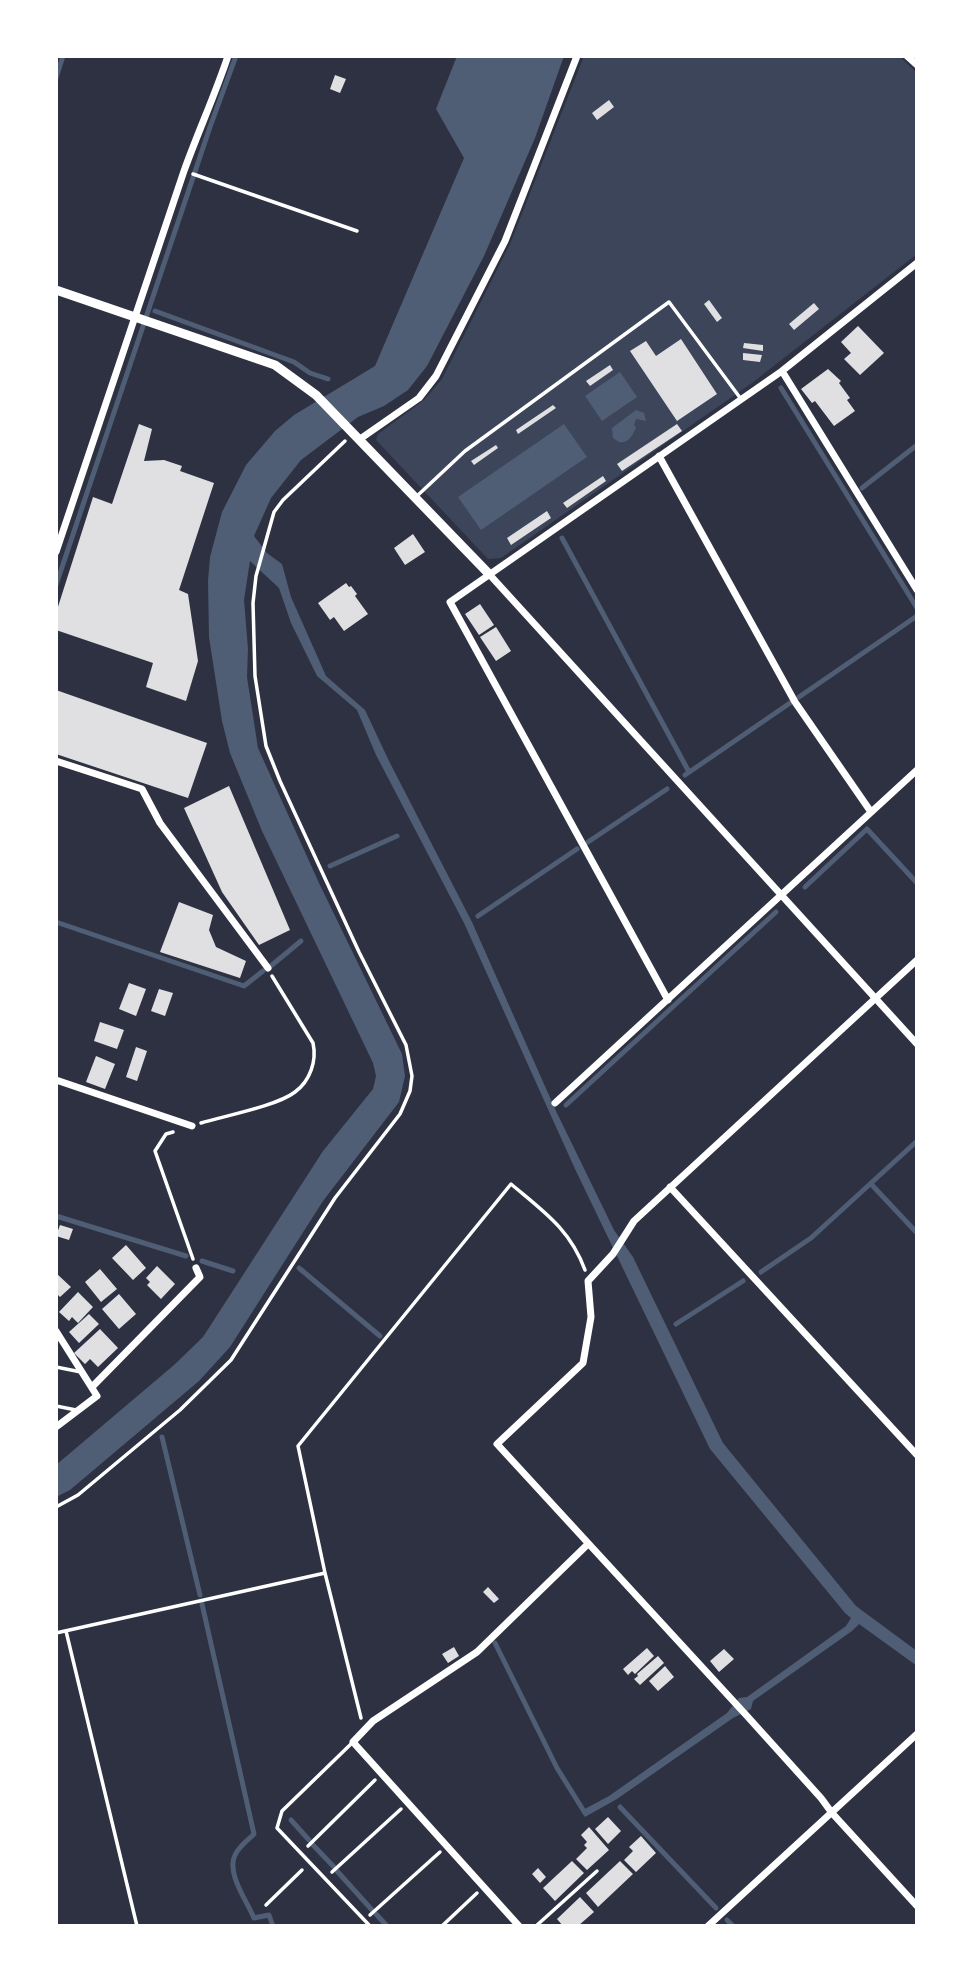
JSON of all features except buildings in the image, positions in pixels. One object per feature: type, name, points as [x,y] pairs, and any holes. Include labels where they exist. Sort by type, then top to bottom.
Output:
[{"type":"street","points":[[56,552],[184,171],[201,124],[211,107],[228,56]]},
{"type":"street","points":[[355,433],[419,398],[436,376],[505,241],[577,56]]},
{"type":"street","points":[[907,56],[917,65]]},
{"type":"street","points":[[668,1000],[450,602],[782,371],[917,263]]},
{"type":"street","points":[[56,290],[275,365],[316,395],[489,574],[917,1044]]},
{"type":"street","points":[[782,371],[917,590]]},
{"type":"street","points":[[659,456],[796,702],[871,812]]},
{"type":"street","points":[[56,761],[142,789],[160,823],[268,968]]},
{"type":"street","points":[[555,1103],[917,770]]},
{"type":"street","points":[[917,960],[634,1221],[613,1254],[588,1281],[591,1317],[583,1363],[497,1444],[917,1906]]},
{"type":"street","points":[[56,1080],[192,1126]]},
{"type":"street","points":[[670,1187],[917,1455]]},
{"type":"street","points":[[92,1387],[200,1278],[196,1268]]},
{"type":"street","points":[[56,1331],[97,1396],[56,1427]]},
{"type":"street","points":[[519,1926],[353,1742],[373,1721],[477,1652],[588,1544]]},
{"type":"street","points":[[708,1926],[917,1734]]},
{"type":"lane","points":[[416,497],[465,451],[669,302],[741,399]]},
{"type":"lane","points":[[56,1367],[82,1372]]},
{"type":"lane","points":[[56,1406],[78,1410]]},
{"type":"lane","points":[[353,1742],[282,1811],[277,1828],[370,1926]]},
{"type":"lane","points":[[536,1926],[597,1871]]},
{"type":"path","points":[[200,176],[357,231]]},
{"type":"path","points":[[56,1507],[78,1495],[180,1410],[231,1360],[335,1198],[400,1114],[410,1091],[412,1076],[406,1045],[332,894],[266,746],[255,676],[253,603],[256,576],[274,512],[283,500],[355,433]]},
{"type":"path","points":[[196,1268],[155,1151],[166,1134],[277,1101],[296,1092],[311,1072],[316,1056],[313,1043],[268,968]]},
{"type":"path","points":[[364,1730],[325,1573],[298,1446],[511,1184],[559,1225],[569,1237],[588,1281]]},
{"type":"path","points":[[56,1633],[325,1573]]},
{"type":"path","points":[[66,1631],[136,1926]]},
{"type":"path","points":[[300,1853],[382,1774]]},
{"type":"path","points":[[325,1879],[407,1802]]},
{"type":"path","points":[[364,1920],[447,1846]]},
{"type":"path","points":[[266,1905],[310,1863]]},
{"type":"path","points":[[442,1926],[484,1887]]},
{"type":"shaded area","points":[[457,56],[564,56],[535,138],[484,256],[427,366],[408,390],[384,406],[358,417],[301,460],[271,498],[254,536],[267,553],[282,564],[291,597],[326,676],[365,710],[472,922],[556,1111],[614,1230],[633,1257],[723,1443],[856,1606],[917,1651],[917,1666],[859,1624],[753,1701],[751,1709],[733,1718],[617,1799],[585,1817],[581,1811],[609,1796],[727,1713],[739,1698],[747,1697],[846,1626],[851,1618],[710,1449],[575,1169],[464,923],[376,755],[357,710],[317,676],[291,623],[279,588],[250,561],[244,600],[247,677],[258,748],[319,883],[402,1054],[405,1076],[399,1102],[323,1201],[230,1347],[199,1381],[70,1490],[56,1497],[56,1465],[203,1337],[323,1151],[373,1089],[376,1076],[373,1063],[262,831],[230,753],[222,721],[209,637],[208,581],[210,557],[222,512],[246,465],[275,431],[294,415],[375,366],[464,158],[436,109]]},
{"type":"shaded area","points":[[584,56],[899,56],[917,73],[917,254],[752,383],[501,558],[488,559],[376,440],[378,434],[424,400],[442,379],[510,244]]},
{"type":"shaded area","points":[[620,372],[637,397],[602,421],[585,396]]},
{"type":"shaded area","points":[[636,410],[644,413],[646,421],[636,419],[636,428],[627,441],[619,442],[613,438],[612,428]]},
{"type":"shaded area","points":[[564,424],[587,457],[481,530],[458,497]]},
{"type":"waterway","points":[[56,78],[63,56]]},
{"type":"waterway","points":[[56,585],[236,56]]},
{"type":"waterway","points":[[155,311],[294,362],[310,373],[328,379]]},
{"type":"waterway","points":[[781,388],[917,608]]},
{"type":"waterway","points":[[862,488],[917,445]]},
{"type":"waterway","points":[[562,538],[689,772]]},
{"type":"waterway","points":[[799,697],[917,616]]},
{"type":"waterway","points":[[685,775],[790,703]]},
{"type":"waterway","points":[[588,842],[667,789]]},
{"type":"waterway","points":[[805,887],[867,829],[917,883]]},
{"type":"waterway","points":[[330,866],[397,836]]},
{"type":"waterway","points":[[478,916],[577,849]]},
{"type":"waterway","points":[[566,1105],[776,912]]},
{"type":"waterway","points":[[56,922],[244,986],[263,971]]},
{"type":"waterway","points":[[272,965],[301,941]]},
{"type":"waterway","points":[[761,1272],[811,1238],[917,1141]]},
{"type":"waterway","points":[[871,1184],[917,1233]]},
{"type":"waterway","points":[[56,1216],[186,1256]]},
{"type":"waterway","points":[[202,1261],[233,1271]]},
{"type":"waterway","points":[[299,1268],[380,1336]]},
{"type":"waterway","points":[[676,1324],[743,1281]]},
{"type":"waterway","points":[[162,1437],[200,1595]]},
{"type":"waterway","points":[[202,1604],[254,1834],[237,1852],[233,1870],[254,1918],[269,1915],[273,1926]]},
{"type":"waterway","points":[[495,1643],[557,1768],[585,1813]]},
{"type":"waterway","points":[[620,1807],[716,1908]]},
{"type":"waterway","points":[[291,1820],[309,1840]]},
{"type":"waterway","points":[[312,1844],[334,1867]]},
{"type":"waterway","points":[[337,1871],[372,1910]]},
{"type":"waterway","points":[[376,1914],[387,1926]]},
{"type":"waterway","points":[[727,1920],[733,1926]]}]
